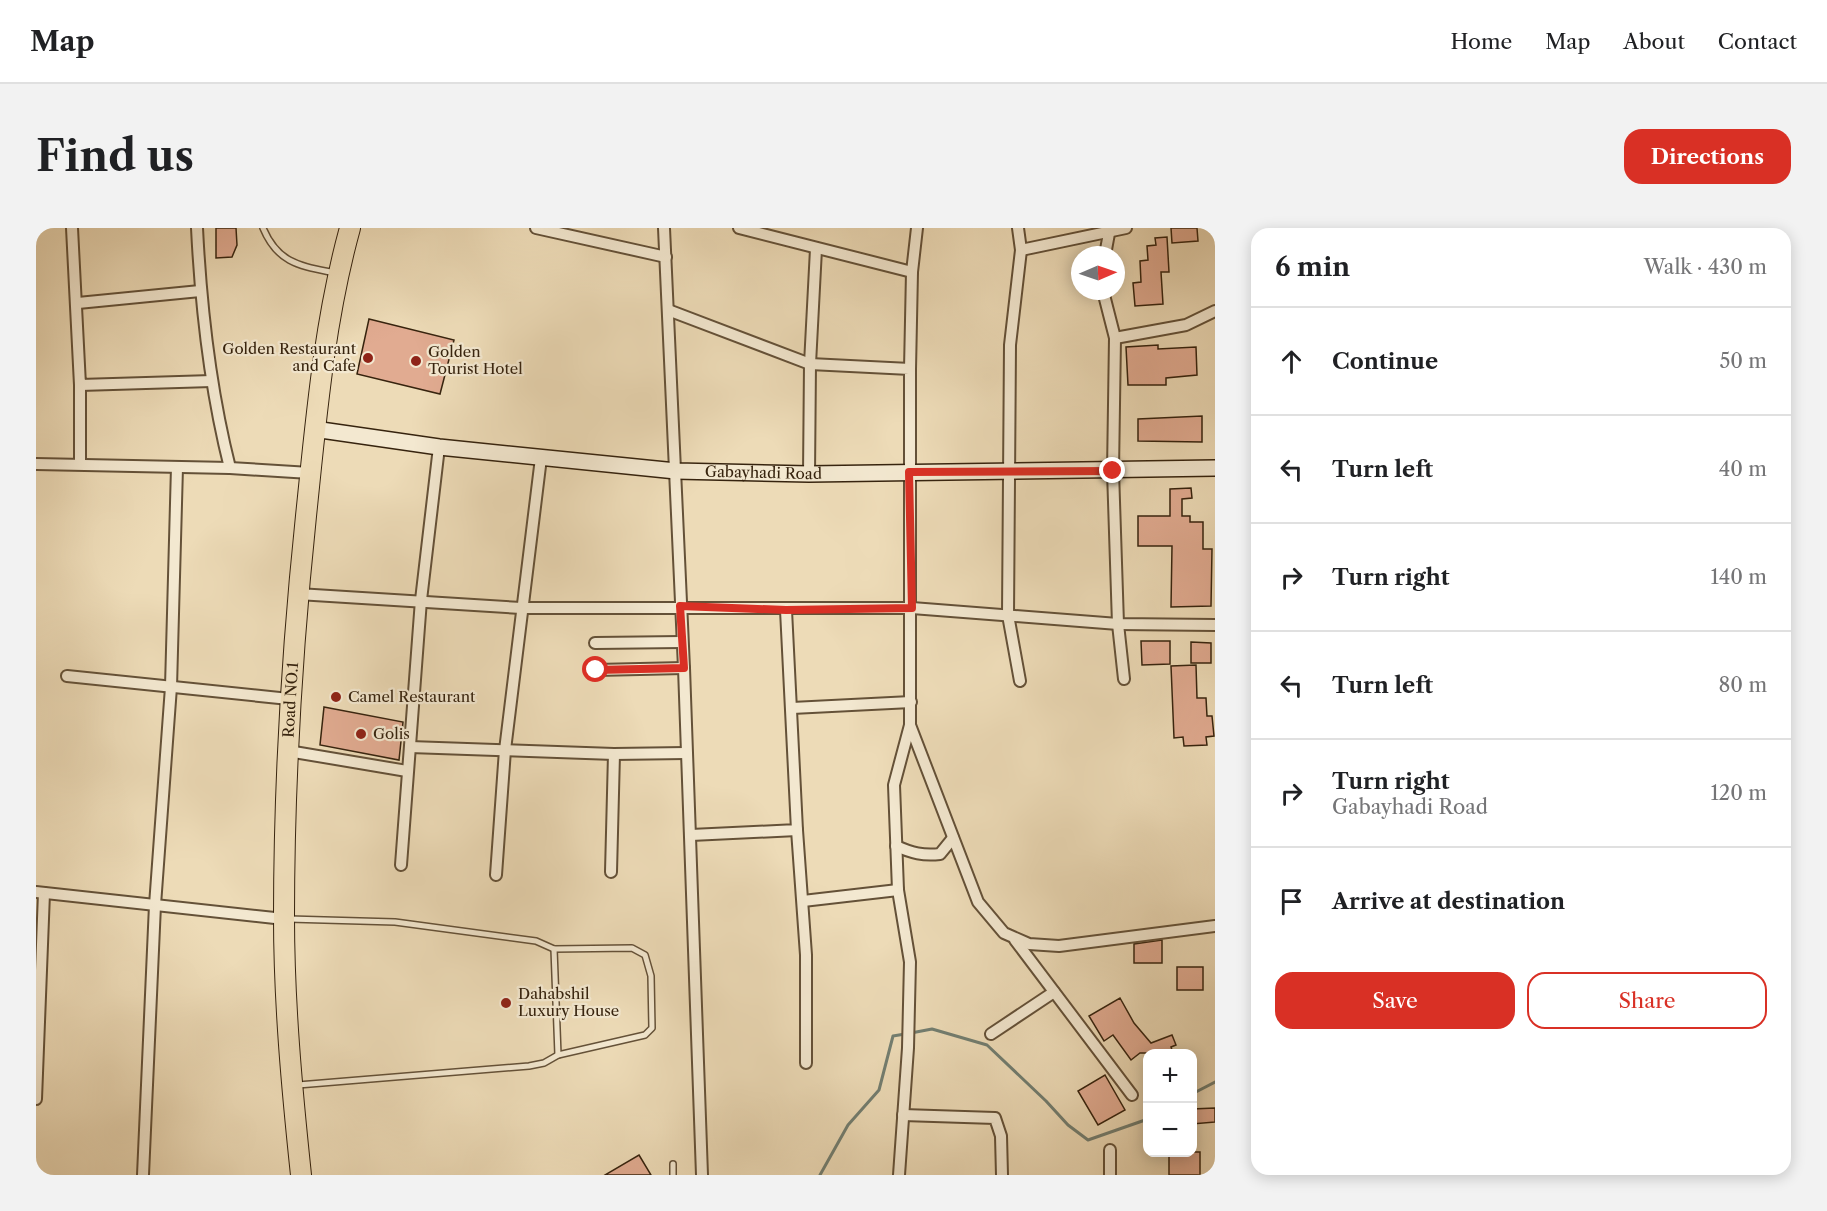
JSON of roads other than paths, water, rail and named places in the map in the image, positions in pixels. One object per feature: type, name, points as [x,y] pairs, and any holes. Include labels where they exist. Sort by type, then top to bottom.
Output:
[{"type":"highway","name":"Road NO.1","points":[[301,1175],[292,1085],[284,919],[289,699],[314,429],[337,274],[350,228]]},
{"type":"street","points":[[72,228],[78,303],[80,463]]},
{"type":"street","points":[[197,228],[200,291],[212,381],[230,468]]},
{"type":"street","points":[[536,228],[666,257]]},
{"type":"street","points":[[664,228],[691,836],[702,1175]]},
{"type":"street","points":[[740,228],[912,272]]},
{"type":"street","points":[[899,1175],[908,1047],[910,963],[898,890],[894,785],[910,725],[911,702],[909,369],[912,272],[917,228]]},
{"type":"street","points":[[1018,228],[1021,250],[1011,345],[1008,615],[1020,681]]},
{"type":"street","points":[[1021,250],[1126,228]]},
{"type":"street","points":[[1107,246],[1110,230]]},
{"type":"street","points":[[809,474],[810,364],[816,249]]},
{"type":"street","points":[[78,303],[200,291]]},
{"type":"street","points":[[1105,300],[1115,338],[1113,471],[1118,624],[1124,680]]},
{"type":"street","points":[[668,310],[810,364],[909,369]]},
{"type":"street","points":[[1115,338],[1186,325],[1215,311]]},
{"type":"street","points":[[80,384],[212,381]]},
{"type":"street","name":"Gabayhadi Road","points":[[314,429],[439,447],[676,471],[809,474],[1215,468]]},
{"type":"street","points":[[401,865],[421,600],[439,447]]},
{"type":"street","points":[[496,875],[505,750],[540,458]]},
{"type":"street","points":[[36,464],[80,463],[310,473]]},
{"type":"street","points":[[143,1175],[155,905],[171,687],[177,467]]},
{"type":"street","points":[[298,594],[521,608],[680,606],[786,610],[912,608],[1118,624],[1215,625]]},
{"type":"street","points":[[786,610],[797,830],[803,901],[806,1064]]},
{"type":"street","points":[[595,643],[682,642]]},
{"type":"street","points":[[596,670],[684,668]]},
{"type":"street","points":[[67,676],[289,699]]},
{"type":"street","points":[[792,708],[911,702]]},
{"type":"street","points":[[910,725],[978,902],[993,924],[1014,938],[1029,944],[1059,946],[1215,926]]},
{"type":"street","points":[[410,747],[614,754],[686,753]]},
{"type":"street","points":[[288,750],[407,771]]},
{"type":"street","points":[[611,872],[614,754]]},
{"type":"street","points":[[691,836],[797,830]]},
{"type":"street","points":[[896,846],[915,855],[928,856],[940,854],[953,838]]},
{"type":"street","points":[[803,901],[898,890]]},
{"type":"street","points":[[36,1099],[40,893],[284,919]]},
{"type":"street","points":[[1014,938],[1132,1095]]},
{"type":"street","points":[[992,1034],[1054,992]]},
{"type":"street","points":[[903,1115],[995,1118],[1001,1136],[1002,1175]]},
{"type":"street","points":[[1110,1150],[1110,1175]]},
{"type":"lane","points":[[263,228],[270,243],[292,264],[337,274]]},
{"type":"lane","points":[[284,919],[395,922],[537,941],[554,949],[632,948],[645,956],[651,976],[652,1028],[645,1035],[558,1055],[544,1063],[529,1066],[292,1085]]},
{"type":"lane","points":[[554,949],[558,1055]]},
{"type":"lane","points":[[673,1164],[673,1175]]},
{"type":"waterway","points":[[911,1033],[932,1029],[987,1045],[1068,1125],[1088,1140],[1143,1121]]},
{"type":"waterway","points":[[820,1175],[848,1125],[879,1090],[893,1036],[905,1034]]},
{"type":"waterway","points":[[1197,1091],[1215,1082]]},
{"type":"place","name":"Golden Restaurant and Cafe","points":[[368,358]]},
{"type":"place","name":"Golden Tourist Hotel","points":[[416,361]]},
{"type":"place","name":"Camel Restaurant","points":[[336,697]]},
{"type":"place","name":"Golis","points":[[361,734]]},
{"type":"place","name":"Dahabshil Luxury House","points":[[506,1003]]}]
